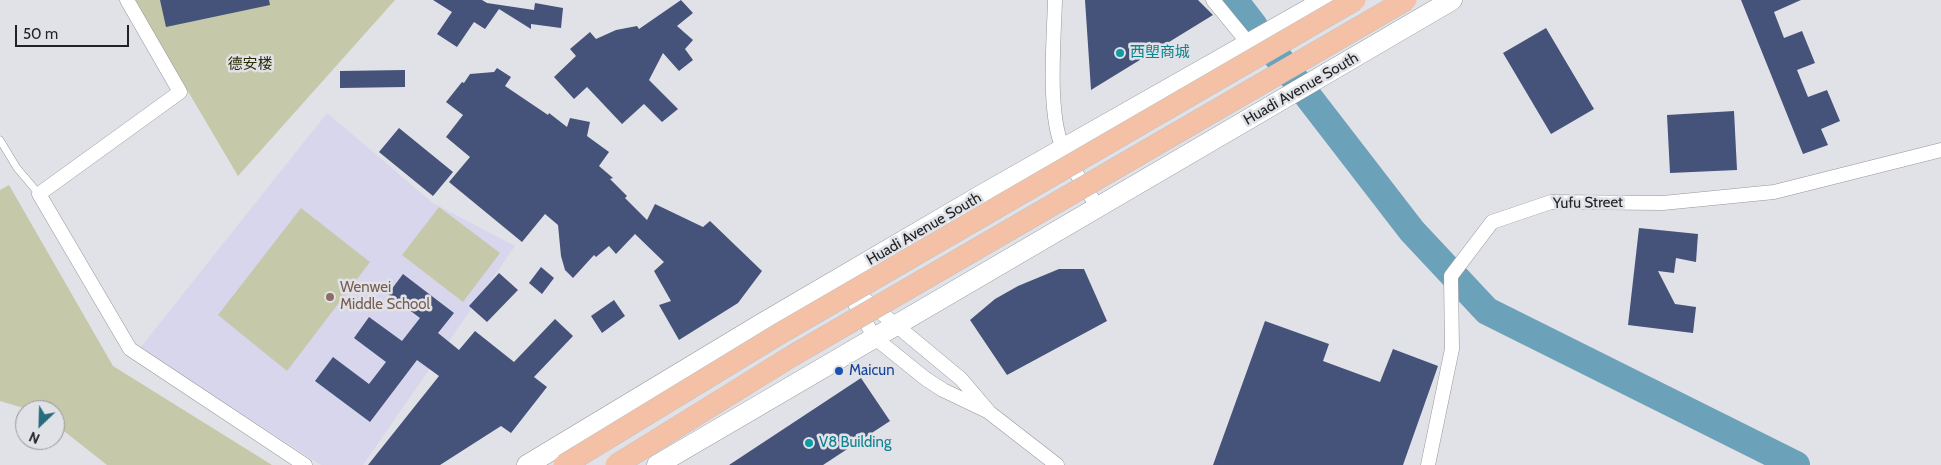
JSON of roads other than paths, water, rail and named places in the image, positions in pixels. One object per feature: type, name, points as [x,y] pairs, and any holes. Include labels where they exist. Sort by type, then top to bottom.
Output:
[{"type":"main road","name":"Huadi Avenue South","points":[[527,465],[839,278],[1325,0]]},
{"type":"main road","name":"Huadi Avenue South","points":[[564,465],[779,334],[1355,0]]},
{"type":"main road","name":"Huadi Avenue South","points":[[616,465],[792,356],[1406,0]]},
{"type":"main road","name":"Huadi Avenue South","points":[[657,465],[1452,0]]},
{"type":"street","points":[[128,0],[180,92],[39,194],[130,349],[305,465]]},
{"type":"street","points":[[1055,0],[1055,114],[1063,149],[1098,208]]},
{"type":"street","points":[[1213,0],[1249,44]]},
{"type":"street","name":"Yufu Street","points":[[1428,465],[1452,350],[1451,276],[1492,222],[1551,202],[1663,203],[1774,192],[1941,150]]},
{"type":"street","points":[[839,278],[960,379],[990,413],[1057,465]]},
{"type":"street","points":[[839,278],[875,338],[926,379],[943,390],[990,413]]},
{"type":"lane","points":[[0,140],[17,168],[39,194]]},
{"type":"waterway","points":[[1234,0],[1254,26]]},
{"type":"waterway","points":[[1270,47],[1412,231],[1487,311],[1796,465]]},
{"type":"place","name":"西塱商城","points":[[1120,53]]},
{"type":"place","name":"Wenwei Middle School","points":[[330,297]]},
{"type":"place","name":"Maicun","points":[[839,371]]},
{"type":"place","name":"V8 Building","points":[[809,443]]},
{"type":"park label","name":"德安楼","points":[[250,65]]}]
